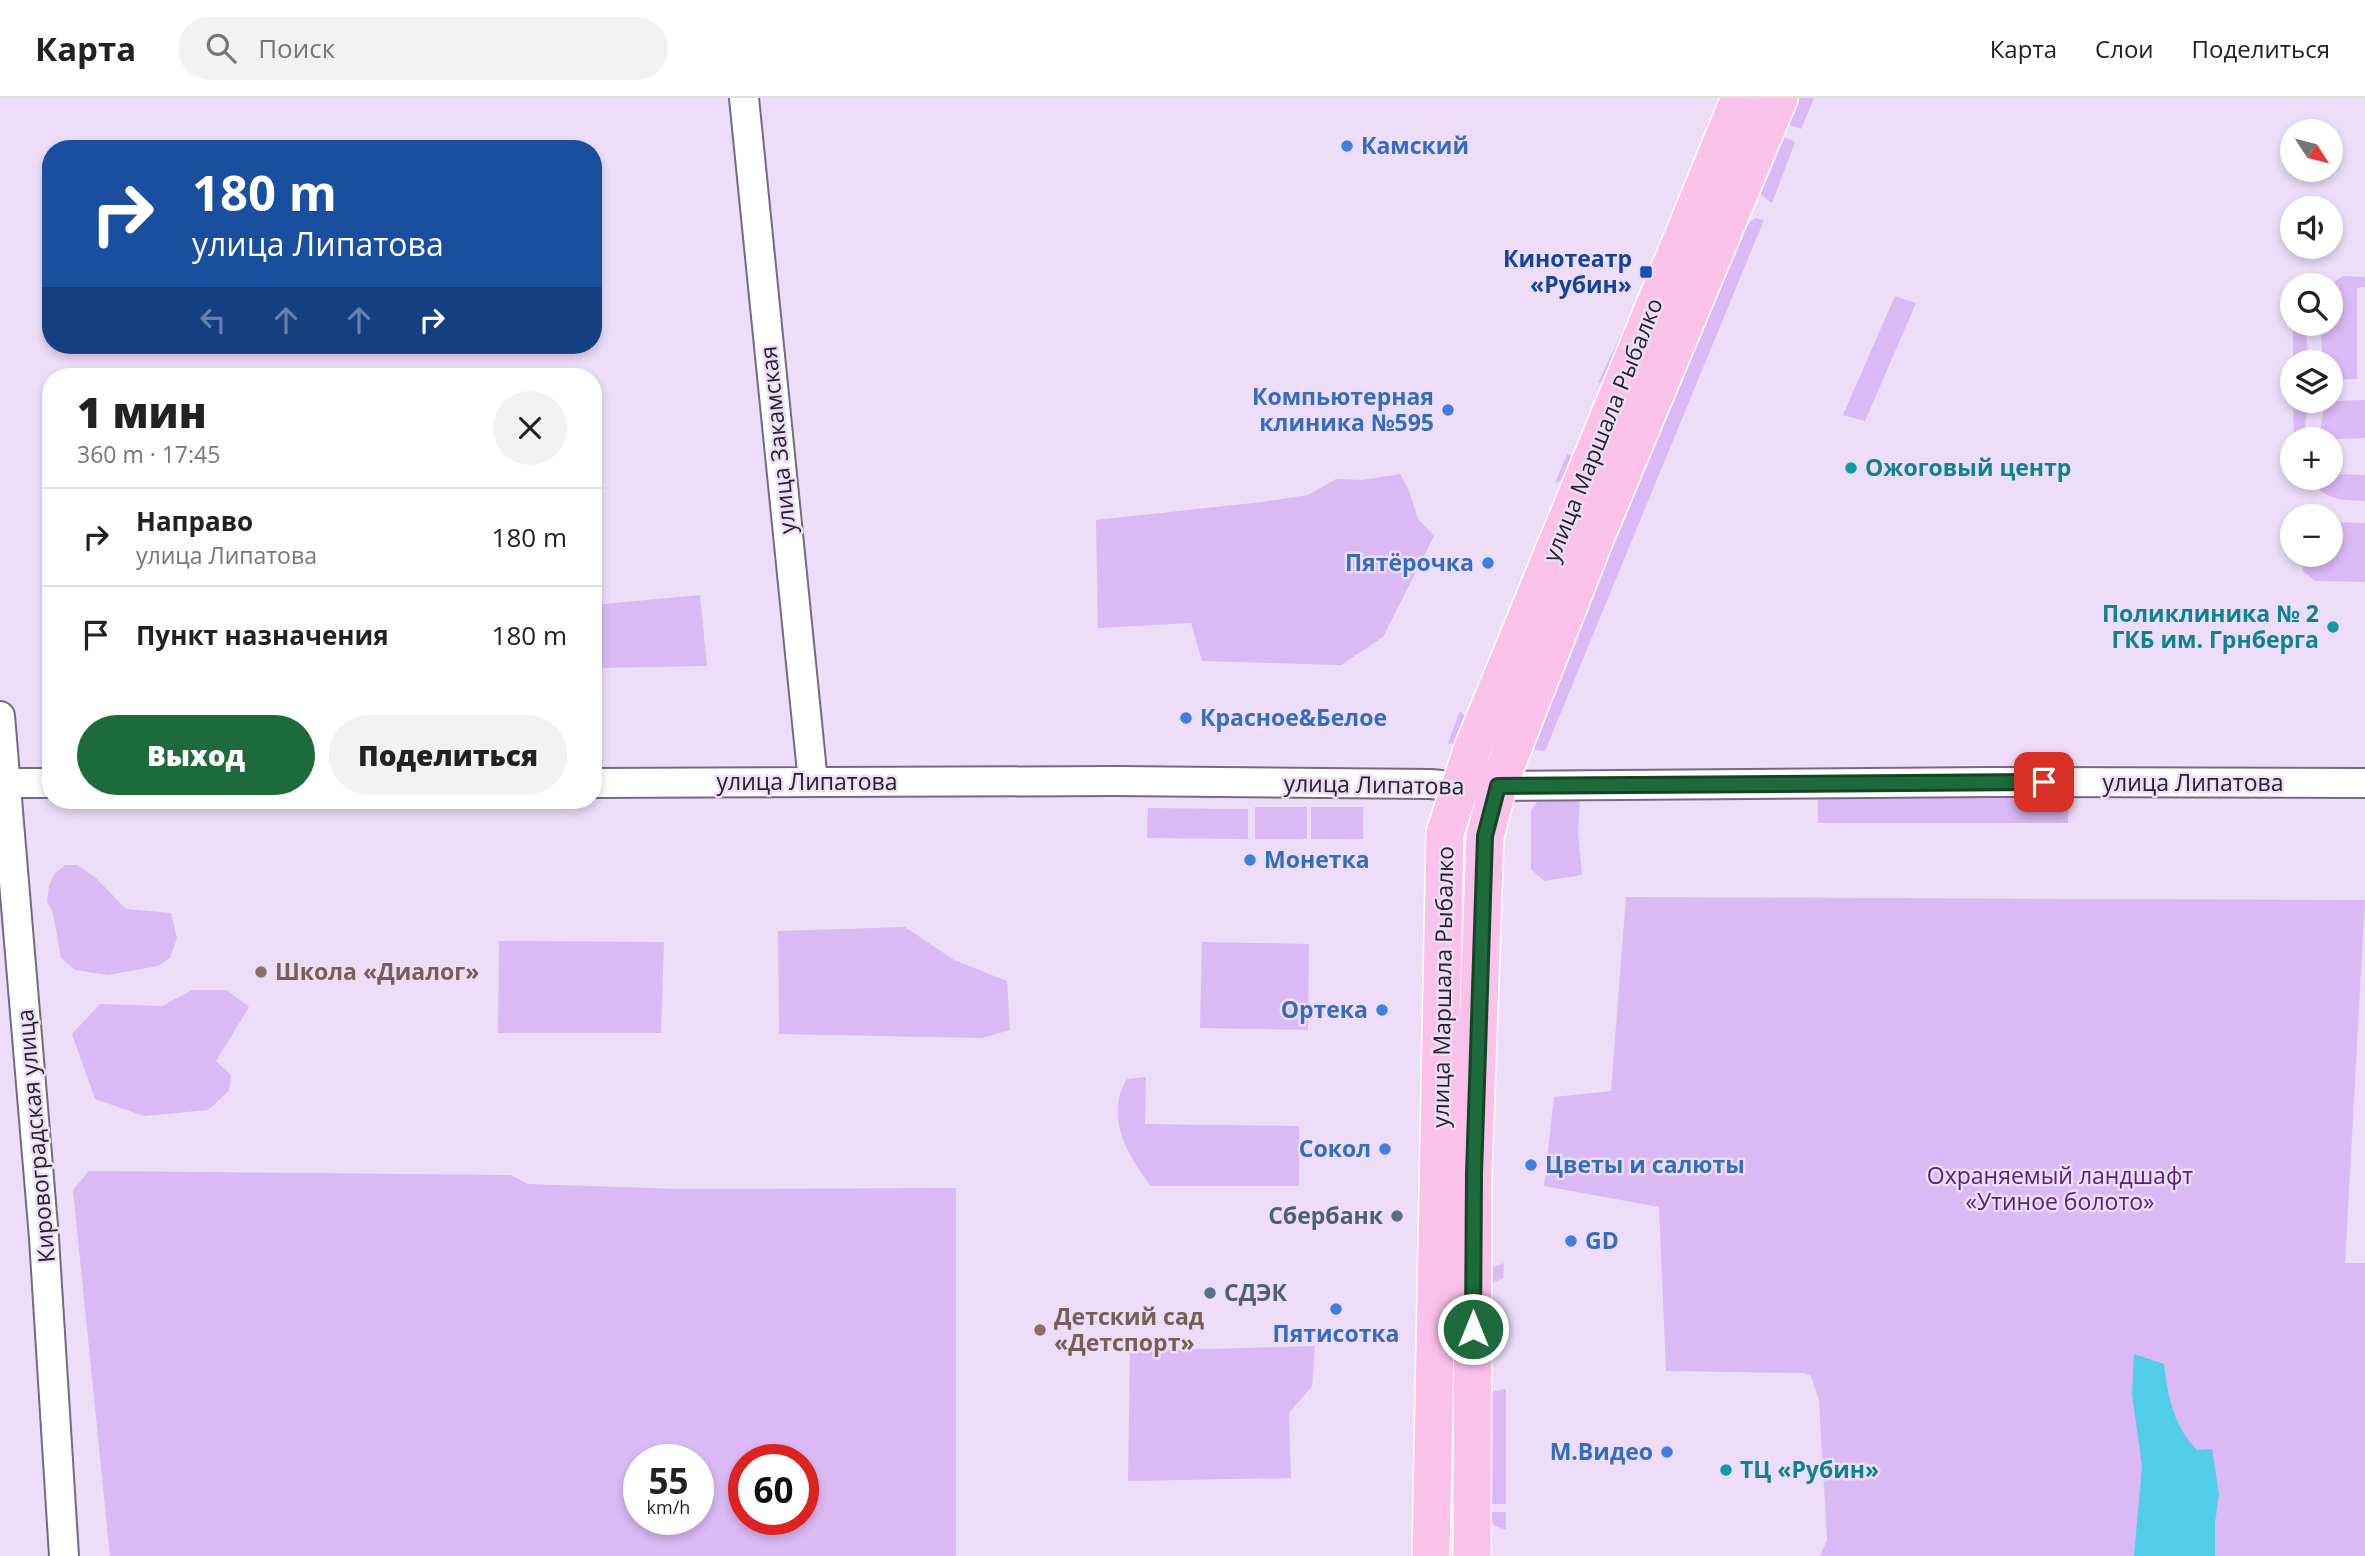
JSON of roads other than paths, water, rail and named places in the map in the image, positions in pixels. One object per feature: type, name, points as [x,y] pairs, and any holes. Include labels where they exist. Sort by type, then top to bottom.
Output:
[{"type":"main road","name":"улица Маршала Рыбалко","points":[[1432,1556],[1457,1175],[1485,836],[1498,786],[1580,531],[1740,98]]},
{"type":"main road","name":"улица Маршала Рыбалко","points":[[1472,1556],[1445,833],[1472,750],[1580,531],[1779,98]]},
{"type":"main road","name":"улица Липатова","points":[[1459,787],[1498,786]]},
{"type":"street","name":"улица Закамская","points":[[744,98],[813,782]]},
{"type":"street","name":"Кировоградская улица","points":[[0,716],[44,1238],[64,1556]]},
{"type":"street","name":"улица Липатова","points":[[602,783],[1127,781],[1431,784],[1459,787]]},
{"type":"street","name":"улица Липатова","points":[[1498,786],[1990,782],[2365,783]]},
{"type":"street","points":[[7,783],[42,783]]},
{"type":"water","points":[[2134,1354],[2164,1364],[2170,1399],[2182,1431],[2197,1450],[2212,1449],[2219,1494],[2215,1523],[2215,1556],[2134,1556],[2142,1466],[2132,1395]]},
{"type":"place","name":"Камский","points":[[1347,146]]},
{"type":"place","name":"Кинотеатр «Рубин»","points":[[1646,272]]},
{"type":"place","name":"Компьютерная клиника №595","points":[[1448,410]]},
{"type":"place","name":"Ожоговый центр","points":[[1851,468]]},
{"type":"place","name":"Пятёрочка","points":[[1488,563]]},
{"type":"place","name":"Поликлиника № 2 ГКБ им. Грнберга","points":[[2333,627]]},
{"type":"place","name":"Красное&Белое","points":[[1186,718]]},
{"type":"place","name":"Монетка","points":[[1250,860]]},
{"type":"place","name":"Школа «Диалог»","points":[[261,972]]},
{"type":"place","name":"Ортека","points":[[1382,1010]]},
{"type":"place","name":"Сокол","points":[[1385,1149]]},
{"type":"place","name":"Цветы и салюты","points":[[1531,1165]]},
{"type":"place","name":"Сбербанк","points":[[1397,1216]]},
{"type":"place","name":"GD","points":[[1571,1241]]},
{"type":"place","name":"СДЭК","points":[[1210,1293]]},
{"type":"place","name":"Пятисотка","points":[[1336,1309]]},
{"type":"place","name":"Детский сад «Детспорт»","points":[[1040,1330]]},
{"type":"place","name":"М.Видео","points":[[1667,1452]]},
{"type":"place","name":"ТЦ «Рубин»","points":[[1726,1470]]},
{"type":"park label","name":"Охраняемый ландшафт «Утиное болото»","points":[[2060,1189]]}]
